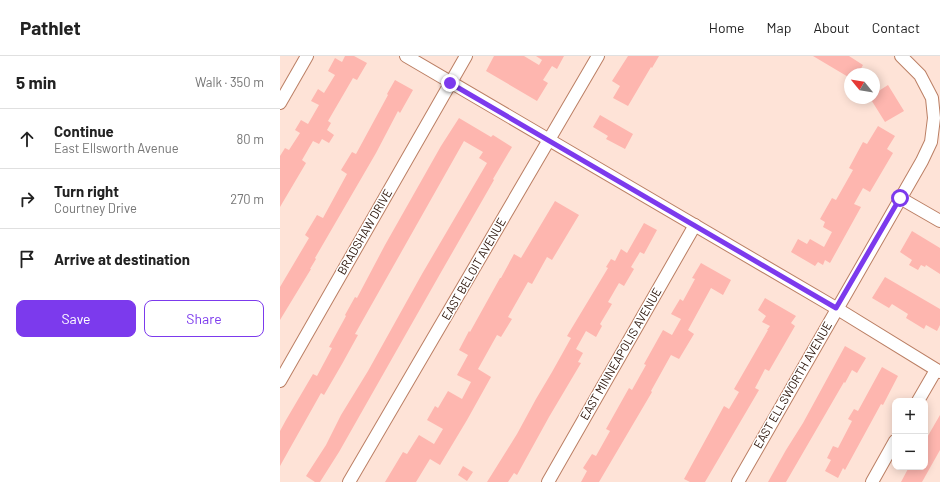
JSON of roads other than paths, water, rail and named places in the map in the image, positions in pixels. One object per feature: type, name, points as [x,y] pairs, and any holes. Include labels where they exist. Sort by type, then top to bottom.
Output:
[{"type":"street","points":[[280,103],[307,56]]},
{"type":"street","points":[[406,56],[836,308],[938,371],[920,398]]},
{"type":"street","name":"BRADSHAW DRIVE","points":[[280,381],[466,56]]},
{"type":"street","name":"EAST BELOIT AVENUE","points":[[349,482],[598,56]]},
{"type":"street","points":[[901,56],[920,75],[936,97]]},
{"type":"street","name":"EAST ELLSWORTH AVENUE","points":[[738,482],[836,308],[922,161],[931,142],[936,97]]},
{"type":"street","points":[[900,198],[940,221]]},
{"type":"street","name":"EAST MINNEAPOLIS AVENUE","points":[[548,482],[695,225]]},
{"type":"street","points":[[872,482],[892,446]]}]
